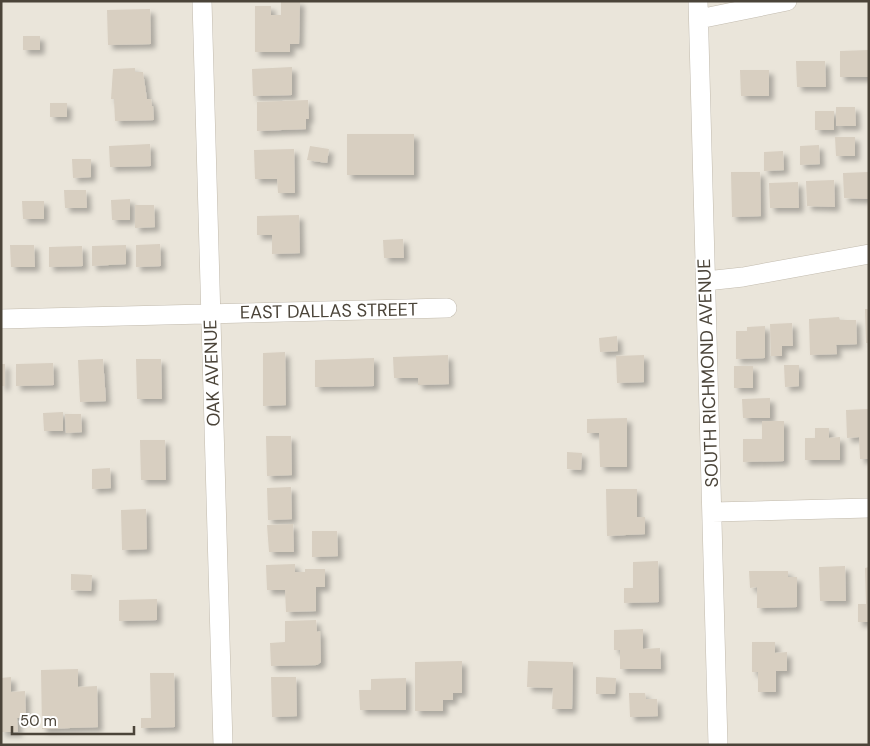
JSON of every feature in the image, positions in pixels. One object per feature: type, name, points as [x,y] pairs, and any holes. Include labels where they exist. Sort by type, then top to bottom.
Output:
[{"type":"street","name":"OAK AVENUE","points":[[202,1],[223,745]]},
{"type":"street","points":[[698,10],[787,1]]},
{"type":"street","name":"SOUTH RICHMOND AVENUE","points":[[698,10],[718,745]]},
{"type":"street","points":[[706,281],[753,275],[869,254]]},
{"type":"street","name":"EAST DALLAS STREET","points":[[1,319],[447,308]]},
{"type":"street","points":[[712,512],[869,508]]},
{"type":"shaded area","points":[[1,1],[691,1],[708,745],[1,745]]},
{"type":"shaded area","points":[[706,1],[869,1],[869,745],[724,745]]},
{"type":"building","points":[[281,1],[300,1],[299,44],[290,44],[290,52],[255,52],[255,6],[271,6],[271,15],[281,15]]},
{"type":"building","points":[[150,9],[151,44],[108,45],[107,10]]},
{"type":"building","points":[[23,36],[40,36],[40,50],[23,50]]},
{"type":"building","points":[[869,50],[869,77],[840,77],[840,51]]},
{"type":"building","points":[[796,61],[825,61],[826,87],[797,87]]},
{"type":"building","points":[[292,67],[292,95],[253,96],[252,69]]},
{"type":"building","points":[[135,68],[135,72],[143,72],[147,99],[151,99],[153,106],[154,120],[115,121],[114,99],[111,99],[113,69]]},
{"type":"building","points":[[740,70],[769,70],[769,96],[741,96]]},
{"type":"building","points":[[308,100],[309,119],[306,119],[306,129],[257,131],[257,102]]},
{"type":"building","points":[[50,103],[67,103],[67,117],[50,117]]},
{"type":"building","points":[[836,107],[855,107],[856,126],[836,126]]},
{"type":"building","points":[[815,111],[834,111],[834,130],[815,130]]},
{"type":"building","points":[[347,134],[414,134],[414,175],[347,175]]},
{"type":"building","points":[[835,137],[855,137],[855,156],[836,156]]},
{"type":"building","points":[[150,144],[151,166],[110,167],[109,146]]},
{"type":"building","points":[[819,145],[820,164],[800,165],[800,146]]},
{"type":"building","points":[[310,146],[329,149],[327,163],[307,160]]},
{"type":"building","points":[[294,149],[295,193],[278,193],[277,179],[255,179],[254,150]]},
{"type":"building","points":[[783,151],[784,170],[764,171],[764,152]]},
{"type":"building","points":[[72,159],[91,159],[91,177],[73,178]]},
{"type":"building","points":[[731,172],[760,172],[761,216],[732,217]]},
{"type":"building","points":[[869,172],[869,199],[844,198],[843,173]]},
{"type":"building","points":[[834,180],[835,207],[807,206],[806,181]]},
{"type":"building","points":[[798,182],[799,208],[770,208],[769,183]]},
{"type":"building","points":[[64,190],[86,190],[87,208],[65,208]]},
{"type":"building","points":[[130,199],[130,220],[112,220],[111,200]]},
{"type":"building","points":[[22,201],[44,201],[44,219],[23,219]]},
{"type":"building","points":[[135,205],[154,205],[155,227],[135,228]]},
{"type":"building","points":[[299,215],[300,253],[272,254],[272,235],[257,235],[257,216]]},
{"type":"building","points":[[403,239],[404,258],[384,258],[383,240]]},
{"type":"building","points":[[160,244],[161,266],[136,267],[136,245]]},
{"type":"building","points":[[10,245],[34,245],[35,267],[11,267]]},
{"type":"building","points":[[126,245],[126,264],[92,266],[92,246]]},
{"type":"building","points":[[82,246],[83,266],[49,267],[49,247]]},
{"type":"building","points":[[865,309],[869,309],[869,343],[866,343]]},
{"type":"building","points":[[839,317],[840,320],[856,320],[857,344],[836,345],[837,354],[810,355],[809,319]]},
{"type":"building","points":[[792,323],[793,346],[782,346],[782,356],[771,356],[770,324]]},
{"type":"building","points":[[765,326],[765,358],[736,359],[736,331],[747,331],[747,327]]},
{"type":"building","points":[[617,336],[618,351],[600,352],[599,338]]},
{"type":"building","points":[[285,352],[286,405],[263,406],[263,353]]},
{"type":"building","points":[[448,355],[449,384],[418,385],[418,378],[394,378],[393,357]]},
{"type":"building","points":[[644,355],[644,382],[617,383],[616,356]]},
{"type":"building","points":[[374,358],[374,386],[315,387],[315,360]]},
{"type":"building","points":[[103,359],[106,401],[80,402],[78,360]]},
{"type":"building","points":[[136,359],[161,359],[162,399],[137,399]]},
{"type":"building","points":[[53,363],[54,385],[16,386],[16,364]]},
{"type":"building","points":[[1,364],[5,364],[5,386],[1,386]]},
{"type":"building","points":[[784,365],[799,365],[799,386],[785,387]]},
{"type":"building","points":[[734,366],[753,366],[753,388],[734,388]]},
{"type":"building","points":[[770,398],[770,418],[743,418],[742,399]]},
{"type":"building","points":[[869,409],[869,459],[860,459],[859,437],[847,438],[846,410]]},
{"type":"building","points":[[63,412],[63,431],[44,431],[43,413]]},
{"type":"building","points":[[65,414],[81,414],[82,432],[66,433]]},
{"type":"building","points":[[627,418],[627,467],[600,467],[599,433],[587,433],[587,419]]},
{"type":"building","points":[[762,421],[784,421],[784,461],[743,462],[743,439],[762,439]]},
{"type":"building","points":[[815,428],[829,428],[829,438],[840,437],[840,460],[805,460],[805,438],[815,438]]},
{"type":"building","points":[[266,436],[291,436],[292,475],[267,476]]},
{"type":"building","points":[[140,440],[165,440],[166,480],[141,480]]},
{"type":"building","points":[[567,452],[582,453],[581,470],[567,469]]},
{"type":"building","points":[[110,468],[111,488],[92,489],[92,469]]},
{"type":"building","points":[[291,487],[292,519],[268,520],[267,488]]},
{"type":"building","points":[[606,489],[637,489],[637,517],[645,517],[645,534],[607,536]]},
{"type":"building","points":[[146,509],[147,549],[122,550],[121,510]]},
{"type":"building","points":[[293,524],[294,552],[269,552],[267,525]]},
{"type":"building","points":[[312,531],[337,531],[338,556],[312,557]]},
{"type":"building","points":[[658,561],[659,602],[624,603],[624,588],[633,588],[633,562]]},
{"type":"building","points":[[295,564],[295,572],[305,572],[305,569],[325,569],[325,587],[316,587],[316,611],[286,612],[285,590],[267,590],[266,565]]},
{"type":"building","points":[[845,566],[846,601],[820,601],[819,567]]},
{"type":"building","points":[[869,567],[869,622],[858,622],[858,604],[866,604],[865,568]]},
{"type":"building","points":[[749,571],[788,571],[788,577],[797,577],[797,607],[757,608],[757,587],[750,588]]},
{"type":"building","points":[[71,574],[92,575],[91,591],[71,590]]},
{"type":"building","points":[[157,599],[157,620],[119,621],[119,600]]},
{"type":"building","points":[[316,620],[317,632],[320,631],[321,662],[317,665],[271,666],[270,643],[285,642],[285,621]]},
{"type":"building","points":[[643,629],[643,649],[660,648],[661,669],[620,669],[620,650],[614,650],[614,630]]},
{"type":"building","points":[[752,642],[775,642],[775,653],[787,652],[787,671],[776,671],[776,692],[758,692],[758,672],[752,672]]},
{"type":"building","points":[[462,661],[462,693],[453,693],[453,700],[443,700],[443,711],[415,711],[415,662]]},
{"type":"building","points":[[528,661],[573,662],[572,709],[552,709],[553,688],[527,687]]},
{"type":"building","points":[[78,669],[78,687],[97,686],[98,727],[42,729],[41,670]]},
{"type":"building","points":[[150,673],[174,673],[175,727],[141,728],[141,718],[151,718]]},
{"type":"building","points":[[11,677],[11,692],[25,691],[26,718],[17,718],[18,732],[1,732],[1,678]]},
{"type":"building","points":[[271,677],[296,677],[297,716],[272,717]]},
{"type":"building","points":[[596,677],[616,678],[615,694],[596,694]]},
{"type":"building","points":[[406,678],[406,710],[360,710],[359,690],[371,690],[371,679]]},
{"type":"building","points":[[629,693],[645,693],[646,699],[657,699],[658,716],[630,717]]}]
